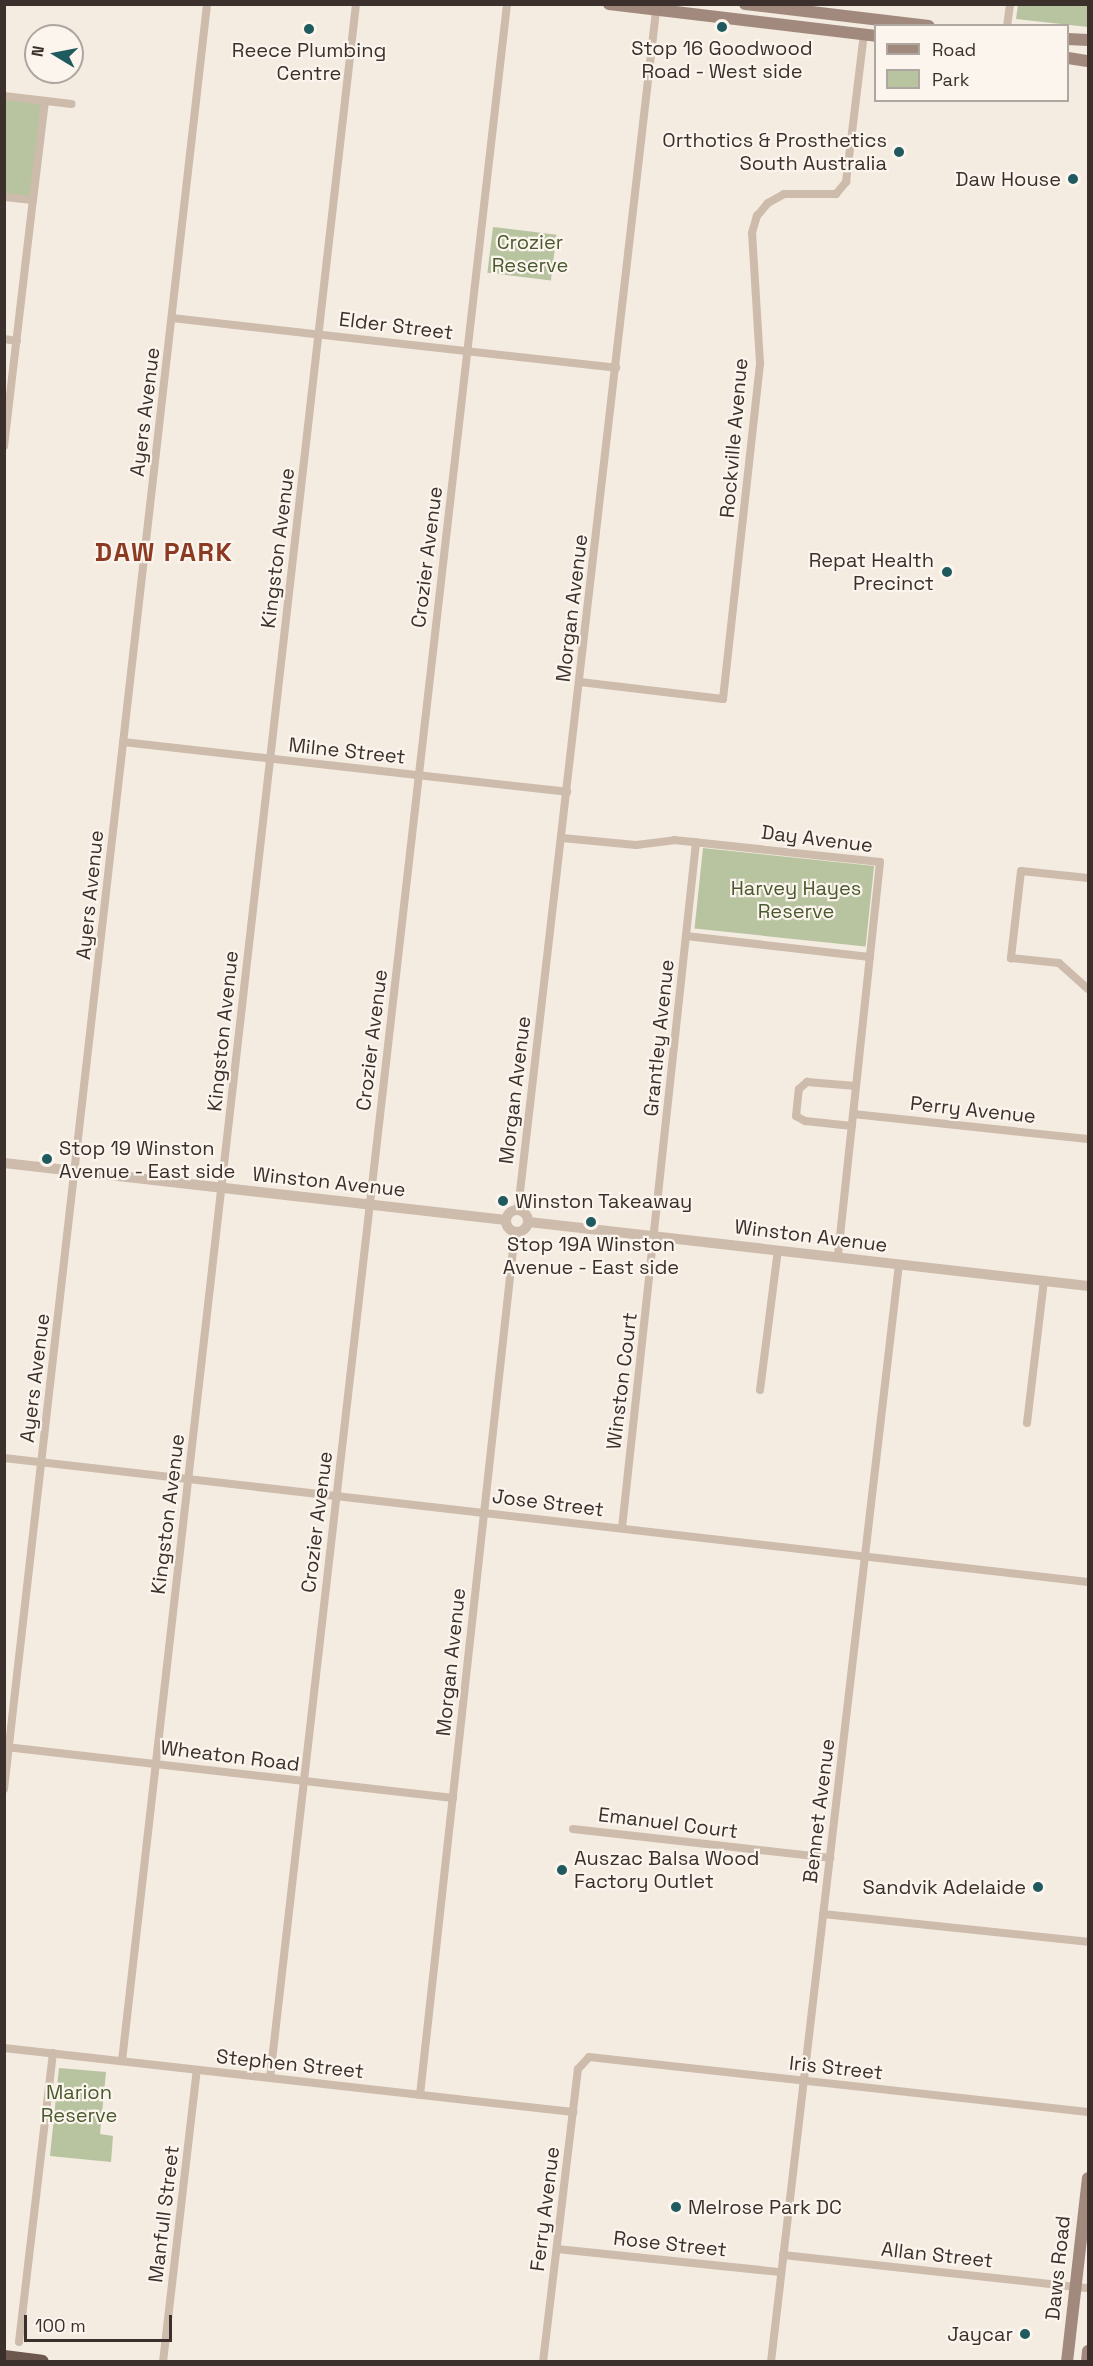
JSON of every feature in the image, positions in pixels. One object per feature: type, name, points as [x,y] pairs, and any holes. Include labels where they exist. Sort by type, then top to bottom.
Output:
[{"type":"highway","points":[[13,2359],[42,2361]]},
{"type":"main road","points":[[609,4],[658,6],[870,35]]},
{"type":"main road","points":[[745,4],[852,16],[878,24]]},
{"type":"main road","points":[[852,16],[870,35]]},
{"type":"main road","points":[[1069,39],[1089,40]]},
{"type":"main road","points":[[1069,58],[1089,61]]},
{"type":"main road","name":"Daws Road","points":[[1067,2361],[1082,2287],[1089,2178]]},
{"type":"main road","points":[[1087,2361],[1089,2351]]},
{"type":"street","name":"Ayers Avenue","points":[[4,1790],[7,1747],[76,1171],[207,4]]},
{"type":"street","name":"Kingston Avenue","points":[[122,2061],[356,4]]},
{"type":"street","name":"Crozier Avenue","points":[[270,2078],[507,4]]},
{"type":"street","points":[[1007,24],[1010,4]]},
{"type":"street","name":"Morgan Avenue","points":[[518,1209],[658,6]]},
{"type":"street","name":"Rockville Avenue","points":[[580,682],[723,699],[760,363],[752,233],[757,216],[768,203],[784,194],[836,194],[846,182],[870,35]]},
{"type":"street","points":[[4,96],[72,104]]},
{"type":"street","points":[[4,447],[45,101]]},
{"type":"street","points":[[4,197],[33,200]]},
{"type":"street","name":"Elder Street","points":[[172,318],[616,368]]},
{"type":"street","points":[[4,339],[17,340]]},
{"type":"street","name":"Milne Street","points":[[123,742],[567,792]]},
{"type":"street","name":"Day Avenue","points":[[562,838],[636,845],[674,840],[880,862],[838,1257]]},
{"type":"street","name":"Grantley Avenue","points":[[656,1237],[696,842]]},
{"type":"street","points":[[1089,878],[1021,871],[1011,958],[1059,963],[1089,989]]},
{"type":"street","points":[[686,936],[870,957]]},
{"type":"street","points":[[852,1126],[805,1121],[796,1116],[799,1089],[807,1082],[856,1086]]},
{"type":"street","name":"Perry Avenue","points":[[854,1114],[1089,1139]]},
{"type":"street","name":"Winston Avenue","points":[[4,1162],[506,1220]]},
{"type":"street","points":[[518,1209],[525,1212],[529,1222],[525,1229],[515,1232],[506,1220],[510,1212],[518,1209]]},
{"type":"street","name":"Winston Avenue","points":[[529,1222],[1089,1286]]},
{"type":"street","name":"Morgan Avenue","points":[[420,2095],[515,1232]]},
{"type":"street","name":"Winston Court","points":[[622,1528],[656,1237]]},
{"type":"street","points":[[760,1390],[778,1251]]},
{"type":"street","name":"Bennet Avenue","points":[[771,2361],[899,1264]]},
{"type":"street","points":[[1027,1423],[1044,1281]]},
{"type":"street","name":"Jose Street","points":[[4,1458],[1089,1582]]},
{"type":"street","name":"Wheaton Road","points":[[7,1747],[453,1798]]},
{"type":"street","name":"Emanuel Court","points":[[573,1829],[830,1858]]},
{"type":"street","points":[[823,1914],[1089,1942]]},
{"type":"street","name":"Stephen Street","points":[[4,2048],[573,2112]]},
{"type":"street","points":[[20,2342],[53,2054]]},
{"type":"street","name":"Iris Street","points":[[581,2060],[589,2056],[1089,2112]]},
{"type":"street","name":"Ferry Avenue","points":[[543,2361],[581,2060]]},
{"type":"street","name":"Manfull Street","points":[[163,2361],[197,2070]]},
{"type":"street","name":"Rose Street","points":[[556,2249],[781,2272]]},
{"type":"street","name":"Allan Street","points":[[783,2255],[1082,2287]]},
{"type":"green space","points":[[1018,5],[1088,5],[1088,27],[1016,19]]},
{"type":"green space","points":[[5,96],[45,101],[33,200],[5,197]]},
{"type":"green space","name":"Crozier Reserve","points":[[493,227],[557,235],[551,280],[487,273]]},
{"type":"green space","name":"Harvey Hayes Reserve","points":[[703,848],[874,866],[866,947],[695,929]]},
{"type":"green space","name":"Marion Reserve","points":[[59,2068],[106,2072],[100,2134],[113,2136],[111,2162],[50,2156]]},
{"type":"place","name":"Stop 16 Goodwood Road - West side","points":[[722,27]]},
{"type":"place","name":"Reece Plumbing Centre","points":[[309,29]]},
{"type":"place","name":"Orthotics & Prosthetics South Australia","points":[[899,152]]},
{"type":"place","name":"Daw House","points":[[1073,179]]},
{"type":"place","name":"Repat Health Precinct","points":[[947,572]]},
{"type":"place","name":"Stop 19 Winston Avenue - East side","points":[[47,1159]]},
{"type":"place","name":"Winston Takeaway","points":[[503,1201]]},
{"type":"place","name":"Stop 19A Winston Avenue - East side","points":[[591,1222]]},
{"type":"place","name":"Auszac Balsa Wood Factory Outlet","points":[[562,1870]]},
{"type":"place","name":"Sandvik Adelaide","points":[[1038,1887]]},
{"type":"place","name":"Melrose Park DC","points":[[676,2207]]},
{"type":"place","name":"Jaycar","points":[[1025,2334]]},
{"type":"district","name":"DAW PARK","points":[[164,553]]}]
